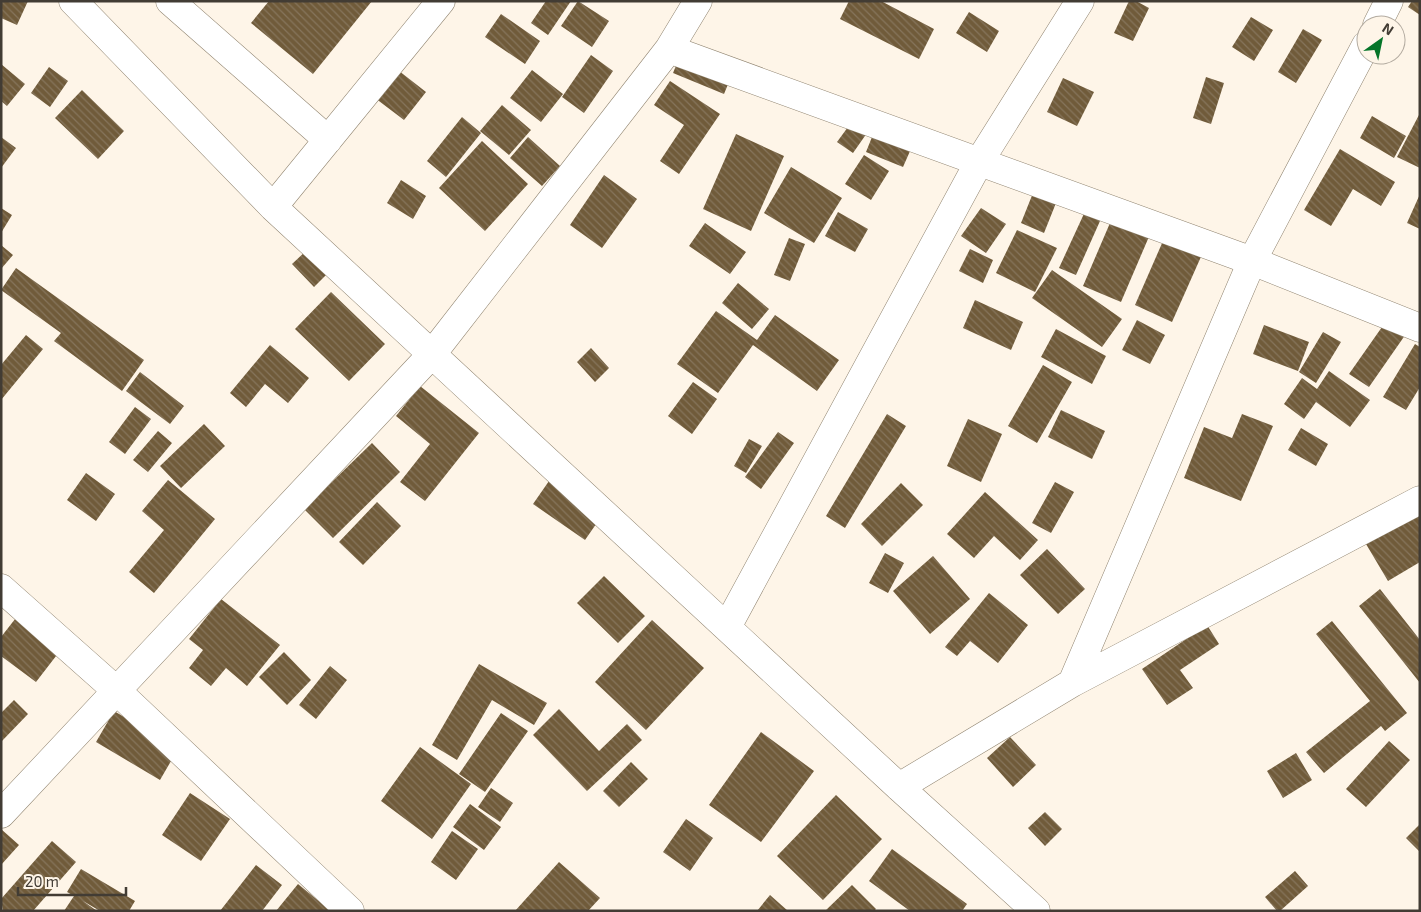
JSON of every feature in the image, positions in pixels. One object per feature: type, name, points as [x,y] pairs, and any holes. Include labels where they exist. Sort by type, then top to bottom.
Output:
[{"type":"street","points":[[73,1],[273,207],[899,787],[1036,911]]},
{"type":"street","points":[[170,1],[328,140]]},
{"type":"street","points":[[273,207],[441,1]]},
{"type":"street","points":[[1,814],[432,354],[668,49],[698,1]]},
{"type":"street","points":[[727,627],[979,162],[1080,1]]},
{"type":"street","points":[[1382,15],[1389,1]]},
{"type":"street","points":[[668,49],[1252,261],[1420,328]]},
{"type":"street","points":[[1072,683],[1252,261],[1356,64]]},
{"type":"street","points":[[899,787],[1072,683],[1420,500]]},
{"type":"street","points":[[1,588],[118,691],[350,911]]},
{"type":"building","points":[[1,1],[28,1],[17,25],[1,18]]},
{"type":"building","points":[[269,1],[372,1],[313,74],[251,23]]},
{"type":"building","points":[[546,1],[571,1],[548,35],[531,23]]},
{"type":"building","points":[[578,1],[609,21],[592,47],[561,26]]},
{"type":"building","points":[[849,1],[881,1],[934,29],[919,59],[840,19]]},
{"type":"building","points":[[1129,1],[1136,1],[1149,8],[1133,41],[1114,33]]},
{"type":"building","points":[[1412,1],[1420,1],[1420,15],[1408,7]]},
{"type":"building","points":[[969,12],[999,31],[987,52],[956,33]]},
{"type":"building","points":[[501,14],[540,41],[525,64],[485,37]]},
{"type":"building","points":[[1251,17],[1273,30],[1254,61],[1232,47]]},
{"type":"building","points":[[1303,29],[1322,40],[1296,83],[1278,72]]},
{"type":"building","points":[[682,51],[733,72],[724,94],[673,73]]},
{"type":"building","points":[[591,55],[613,71],[584,113],[562,97]]},
{"type":"building","points":[[1,64],[25,84],[7,106],[1,101]]},
{"type":"building","points":[[49,67],[68,81],[50,107],[31,93]]},
{"type":"building","points":[[394,67],[426,92],[404,120],[371,95]]},
{"type":"building","points":[[532,70],[563,94],[541,122],[510,98]]},
{"type":"building","points":[[1206,77],[1224,83],[1211,124],[1193,118]]},
{"type":"building","points":[[1063,78],[1094,92],[1077,126],[1047,112]]},
{"type":"building","points":[[670,81],[720,114],[679,174],[660,161],[684,125],[654,105]]},
{"type":"building","points":[[82,90],[124,131],[98,159],[55,118]]},
{"type":"building","points":[[502,105],[531,130],[509,155],[480,131]]},
{"type":"building","points":[[859,112],[874,123],[853,153],[837,142]]},
{"type":"building","points":[[1420,113],[1420,168],[1397,157]]},
{"type":"building","points":[[1372,116],[1406,136],[1394,158],[1360,138]]},
{"type":"building","points":[[462,117],[481,133],[446,177],[427,161]]},
{"type":"building","points":[[880,117],[918,133],[903,167],[866,152]]},
{"type":"building","points":[[736,134],[784,156],[751,231],[703,209]]},
{"type":"building","points":[[1,137],[16,148],[1,168]]},
{"type":"building","points":[[528,137],[560,166],[542,186],[510,158]]},
{"type":"building","points":[[482,141],[528,184],[485,231],[439,188]]},
{"type":"building","points":[[1340,149],[1395,182],[1381,206],[1353,189],[1331,226],[1304,210]]},
{"type":"building","points":[[864,155],[889,171],[871,200],[845,184]]},
{"type":"building","points":[[791,167],[842,198],[814,243],[764,213]]},
{"type":"building","points":[[604,175],[637,199],[602,248],[570,225]]},
{"type":"building","points":[[401,180],[426,196],[413,219],[387,203]]},
{"type":"building","points":[[1037,183],[1060,193],[1044,233],[1021,223]]},
{"type":"building","points":[[1420,194],[1420,229],[1407,223]]},
{"type":"building","points":[[1119,202],[1157,218],[1121,302],[1083,286]]},
{"type":"building","points":[[1088,205],[1104,212],[1076,275],[1059,268]]},
{"type":"building","points":[[1,208],[12,215],[1,233]]},
{"type":"building","points":[[981,208],[1006,224],[986,253],[961,236]]},
{"type":"building","points":[[838,212],[868,229],[855,252],[825,236]]},
{"type":"building","points":[[705,223],[746,252],[730,274],[689,246]]},
{"type":"building","points":[[1170,225],[1208,241],[1172,322],[1135,305]]},
{"type":"building","points":[[1017,230],[1057,248],[1035,292],[996,273]]},
{"type":"building","points":[[789,238],[805,244],[790,281],[774,275]]},
{"type":"building","points":[[1,245],[13,255],[1,269]]},
{"type":"building","points":[[970,249],[993,260],[983,283],[959,271]]},
{"type":"building","points":[[307,250],[328,273],[314,287],[292,264]]},
{"type":"building","points":[[16,268],[144,360],[122,391],[54,341],[61,333],[1,290]]},
{"type":"building","points":[[1052,270],[1122,319],[1102,347],[1032,298]]},
{"type":"building","points":[[738,283],[769,309],[752,329],[722,303]]},
{"type":"building","points":[[331,292],[385,344],[349,381],[295,329]]},
{"type":"building","points":[[975,300],[1023,322],[1011,350],[963,328]]},
{"type":"building","points":[[716,311],[757,340],[775,315],[839,360],[817,391],[753,345],[718,393],[677,364]]},
{"type":"building","points":[[1389,317],[1408,331],[1369,387],[1349,374]]},
{"type":"building","points":[[1137,320],[1165,335],[1150,364],[1122,350]]},
{"type":"building","points":[[1264,325],[1309,342],[1298,371],[1253,354]]},
{"type":"building","points":[[1056,329],[1106,356],[1092,384],[1041,357]]},
{"type":"building","points":[[1323,332],[1341,342],[1316,383],[1299,372]]},
{"type":"building","points":[[26,335],[43,349],[1,400],[1,365]]},
{"type":"building","points":[[1415,344],[1420,347],[1420,387],[1406,410],[1383,397]]},
{"type":"building","points":[[270,345],[309,378],[288,403],[265,384],[246,407],[230,393]]},
{"type":"building","points":[[591,348],[609,368],[595,382],[577,362]]},
{"type":"building","points":[[1043,365],[1072,382],[1037,443],[1008,426]]},
{"type":"building","points":[[1329,371],[1370,400],[1350,427],[1316,402],[1304,419],[1284,404],[1302,378],[1317,389]]},
{"type":"building","points":[[140,372],[184,406],[170,424],[126,391]]},
{"type":"building","points":[[693,382],[717,399],[692,434],[668,416]]},
{"type":"building","points":[[420,386],[479,433],[425,501],[400,482],[430,444],[396,416]]},
{"type":"building","points":[[135,407],[151,419],[125,454],[109,442]]},
{"type":"building","points":[[1061,410],[1105,431],[1092,459],[1048,437]]},
{"type":"building","points":[[887,414],[906,426],[845,528],[826,516]]},
{"type":"building","points":[[1242,414],[1273,426],[1241,501],[1184,478],[1204,427],[1232,438]]},
{"type":"building","points":[[968,419],[1002,434],[981,482],[947,466]]},
{"type":"building","points":[[204,424],[225,446],[181,488],[160,466]]},
{"type":"building","points":[[1301,428],[1328,444],[1316,466],[1288,450]]},
{"type":"building","points":[[158,431],[172,443],[148,472],[133,460]]},
{"type":"building","points":[[778,432],[794,443],[761,489],[745,477]]},
{"type":"building","points":[[749,439],[762,446],[746,473],[734,466]]},
{"type":"building","points":[[372,443],[400,472],[333,538],[304,509]]},
{"type":"building","points":[[86,473],[115,494],[96,521],[67,500]]},
{"type":"building","points":[[168,480],[215,519],[154,593],[129,572],[164,530],[142,511]]},
{"type":"building","points":[[549,481],[601,517],[585,540],[533,504]]},
{"type":"building","points":[[1055,482],[1074,492],[1051,533],[1032,523]]},
{"type":"building","points":[[901,483],[923,505],[882,546],[861,524]]},
{"type":"building","points":[[985,492],[1038,540],[1020,560],[994,536],[974,558],[947,534]]},
{"type":"building","points":[[377,502],[401,526],[363,565],[339,542]]},
{"type":"building","points":[[1420,512],[1420,562],[1388,581],[1366,544]]},
{"type":"building","points":[[1047,549],[1085,589],[1058,614],[1020,575]]},
{"type":"building","points":[[885,553],[904,563],[888,593],[869,583]]},
{"type":"building","points":[[933,556],[970,599],[930,634],[893,591]]},
{"type":"building","points":[[604,576],[645,616],[618,643],[577,603]]},
{"type":"building","points":[[1380,589],[1420,640],[1420,683],[1359,606]]},
{"type":"building","points":[[989,593],[1028,625],[998,663],[970,641],[957,656],[945,647]]},
{"type":"building","points":[[221,599],[280,645],[247,686],[226,668],[211,686],[189,668],[203,650],[189,639]]},
{"type":"building","points":[[19,614],[63,647],[36,682],[1,656],[1,637]]},
{"type":"building","points":[[652,620],[704,668],[646,730],[595,682]]},
{"type":"building","points":[[1332,621],[1407,713],[1385,731],[1381,726],[1324,773],[1306,752],[1370,701],[1316,634]]},
{"type":"building","points":[[1207,625],[1219,644],[1180,670],[1193,688],[1167,705],[1142,669]]},
{"type":"building","points":[[284,652],[311,680],[287,705],[259,677]]},
{"type":"building","points":[[479,664],[547,703],[534,725],[492,700],[457,760],[432,745]]},
{"type":"building","points":[[330,666],[347,680],[316,719],[299,705]]},
{"type":"building","points":[[14,700],[28,714],[1,742],[1,713]]},
{"type":"building","points":[[559,709],[599,751],[627,724],[642,740],[587,791],[533,735]]},
{"type":"building","points":[[114,711],[178,749],[160,780],[96,742]]},
{"type":"building","points":[[501,713],[528,731],[485,792],[459,774]]},
{"type":"building","points":[[761,732],[814,771],[761,842],[709,805]]},
{"type":"building","points":[[1010,737],[1036,765],[1013,787],[987,758]]},
{"type":"building","points":[[1389,741],[1410,760],[1366,807],[1346,789]]},
{"type":"building","points":[[420,747],[471,784],[432,839],[381,801]]},
{"type":"building","points":[[1296,753],[1312,780],[1283,798],[1267,771]]},
{"type":"building","points":[[631,762],[648,779],[619,807],[603,791]]},
{"type":"building","points":[[491,788],[513,803],[500,822],[478,807]]},
{"type":"building","points":[[190,793],[230,819],[201,861],[162,835]]},
{"type":"building","points":[[836,795],[882,839],[823,900],[777,856]]},
{"type":"building","points":[[470,804],[501,827],[484,850],[453,827]]},
{"type":"building","points":[[1045,812],[1062,829],[1045,846],[1028,828]]},
{"type":"building","points":[[686,819],[713,838],[690,871],[663,852]]},
{"type":"building","points":[[1420,824],[1420,852],[1406,838]]},
{"type":"building","points":[[1,829],[19,845],[1,865]]},
{"type":"building","points":[[452,831],[478,849],[456,880],[431,862]]},
{"type":"building","points":[[52,841],[76,862],[33,911],[3,911],[1,899]]},
{"type":"building","points":[[892,849],[967,904],[962,911],[910,911],[869,881]]},
{"type":"building","points":[[559,862],[600,898],[588,911],[515,911]]},
{"type":"building","points":[[256,865],[282,885],[262,911],[220,911]]},
{"type":"building","points":[[81,869],[135,901],[129,911],[100,911],[83,901],[97,911],[64,911],[74,896],[67,892]]},
{"type":"building","points":[[1295,871],[1308,886],[1280,911],[1277,911],[1265,897]]},
{"type":"building","points":[[298,884],[331,911],[276,911]]},
{"type":"building","points":[[852,885],[876,909],[874,911],[825,911]]},
{"type":"building","points":[[770,895],[788,911],[757,911]]}]
